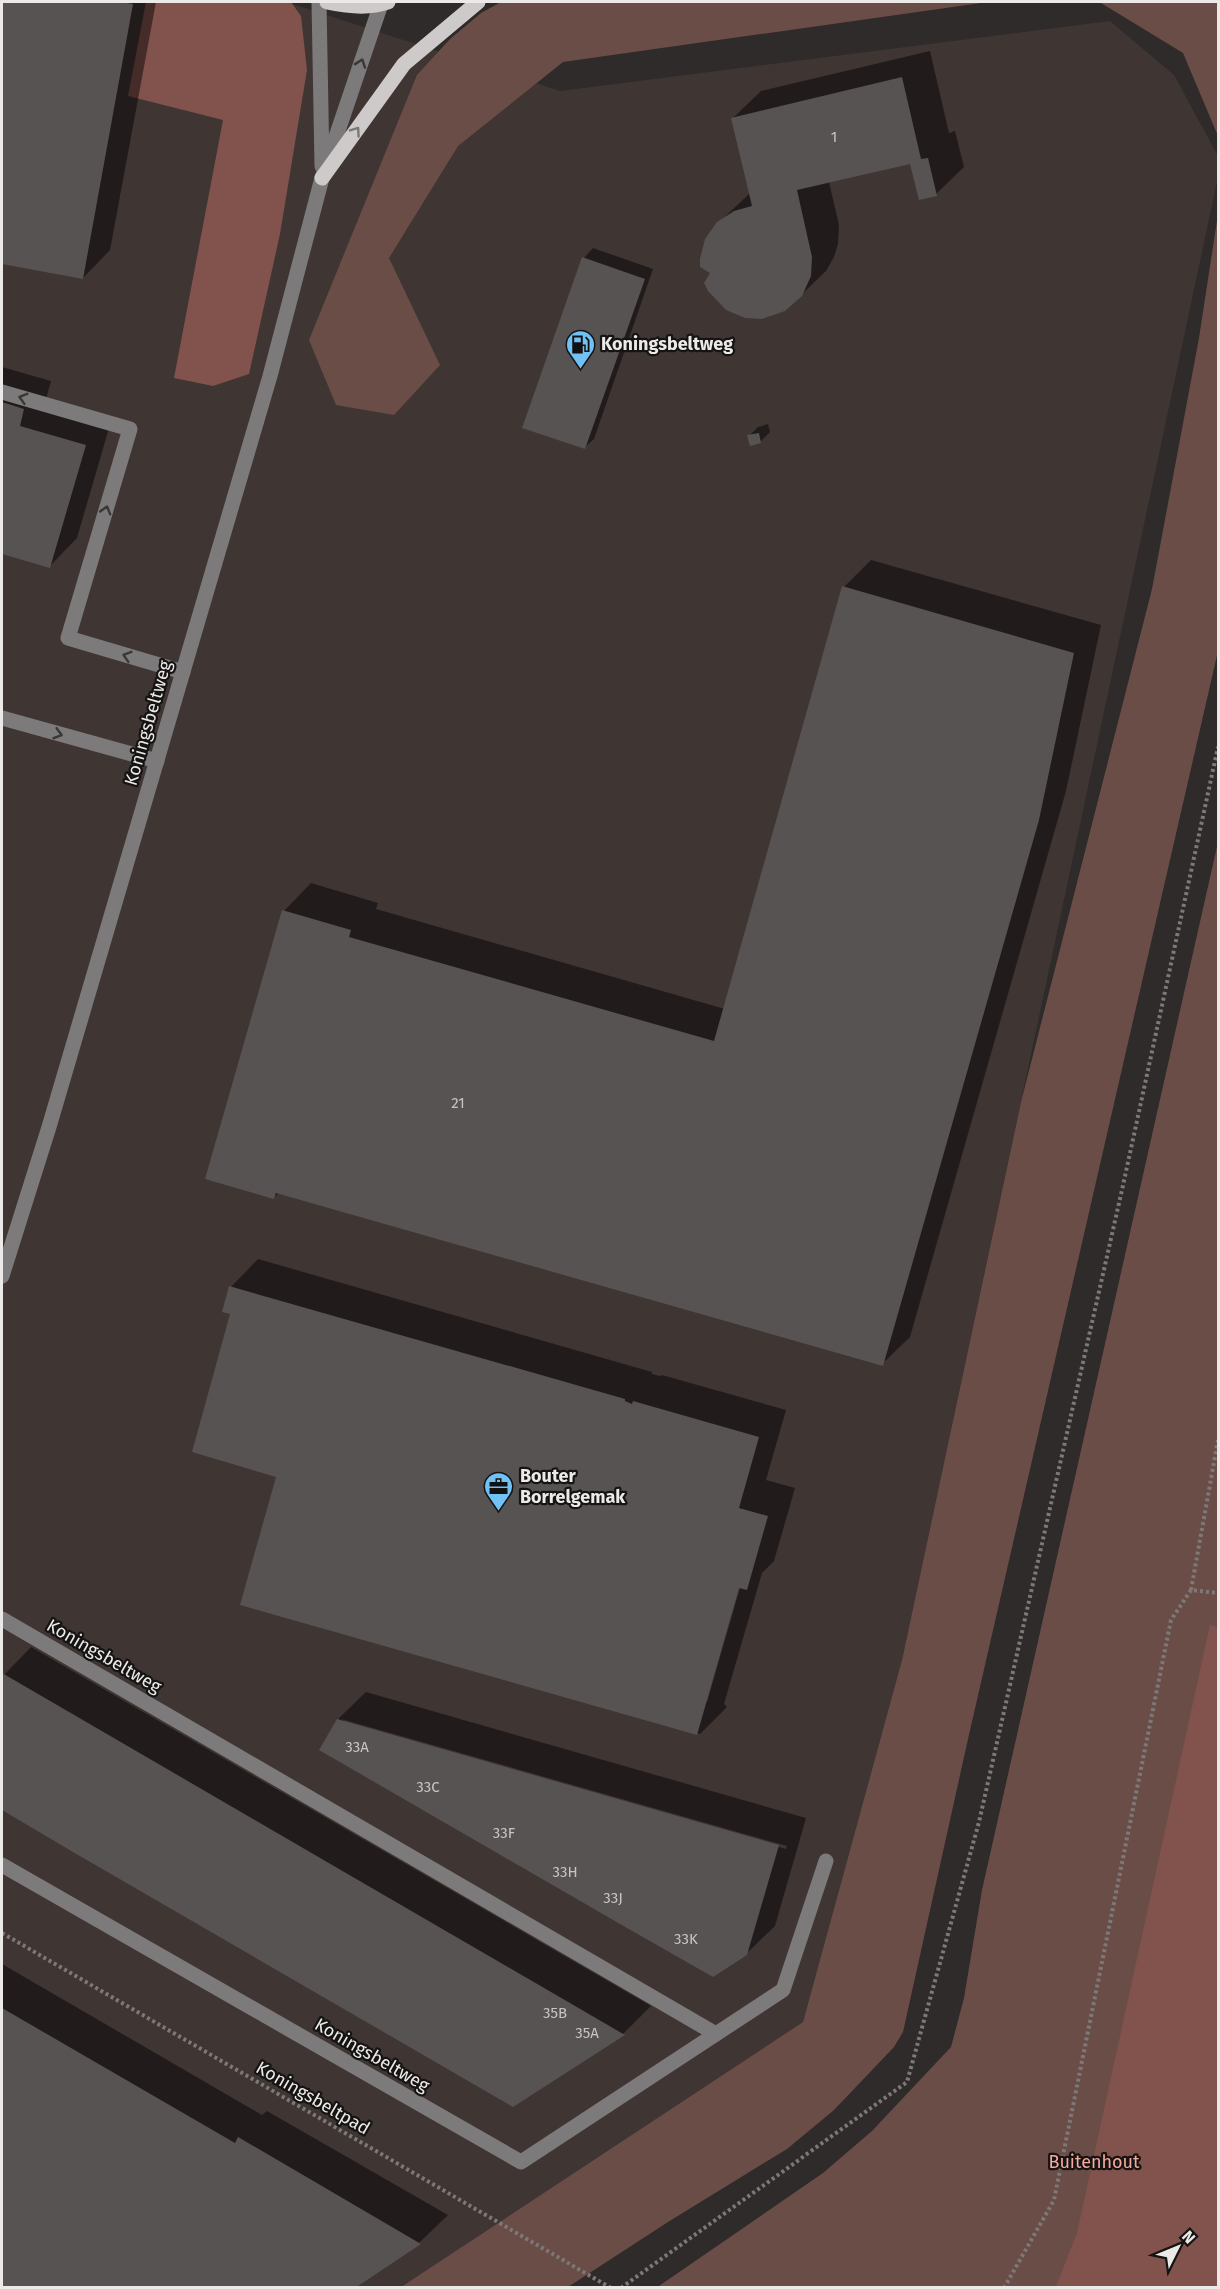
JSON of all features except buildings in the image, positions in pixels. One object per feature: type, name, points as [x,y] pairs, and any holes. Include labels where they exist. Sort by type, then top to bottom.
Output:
[{"type":"main road","points":[[327,2],[350,6],[384,3]]},
{"type":"main road","points":[[322,178],[404,64],[478,2]]},
{"type":"street","name":"Koningsbeltweg","points":[[319,2],[322,178]]},
{"type":"street","name":"Koningsbeltweg","points":[[2,1276],[45,1139],[270,376],[322,178],[384,3]]},
{"type":"street","points":[[2,392],[130,429],[68,638],[183,672]]},
{"type":"street","points":[[2,718],[157,761]]},
{"type":"street","name":"Koningsbeltweg","points":[[2,1619],[716,2034]]},
{"type":"street","name":"Koningsbeltweg","points":[[2,1865],[521,2162],[783,1990],[826,1861]]},
{"type":"path","points":[[621,2288],[907,2082],[979,1822],[1122,1190],[1218,747]]},
{"type":"path","points":[[1004,2288],[1054,2200],[1171,1620],[1191,1590],[1218,1440]]},
{"type":"path","points":[[1191,1590],[1218,1593]]},
{"type":"path","name":"Koningsbeltpad","points":[[2,1933],[611,2288]]},
{"type":"shaded area","points":[[2,2],[287,2],[560,91],[1110,21],[1174,75],[1218,156],[1218,177],[902,1660],[803,2022],[401,2287],[2,2288]]},
{"type":"green space","points":[[146,2],[291,2],[301,16],[307,70],[280,234],[249,374],[213,386],[174,378],[223,120],[128,96]]},
{"type":"green space","points":[[501,2],[988,2],[563,62],[458,146],[389,258],[440,365],[394,415],[336,405],[309,340],[417,75],[450,39],[481,13]]},
{"type":"green space","points":[[1076,2],[1218,2],[1218,136],[1183,53],[1101,3]]},
{"type":"green space","points":[[1218,214],[1218,651],[903,2032],[894,2047],[834,2110],[787,2149],[568,2287],[401,2287],[803,2022],[902,1660],[1021,1102],[1152,589],[1199,338]]},
{"type":"green space","name":"Buitenhout","points":[[1218,842],[1218,2287],[656,2288],[823,2173],[872,2131],[951,2047],[964,1998],[982,1890]]},
{"type":"green space","points":[[1210,1625],[1218,1628],[1218,2287],[1056,2287],[1077,2233]]},
{"type":"place","name":"Koningsbeltweg","points":[[580,370]]},
{"type":"place","name":"Bouter Borrelgemak","points":[[499,1512]]}]
